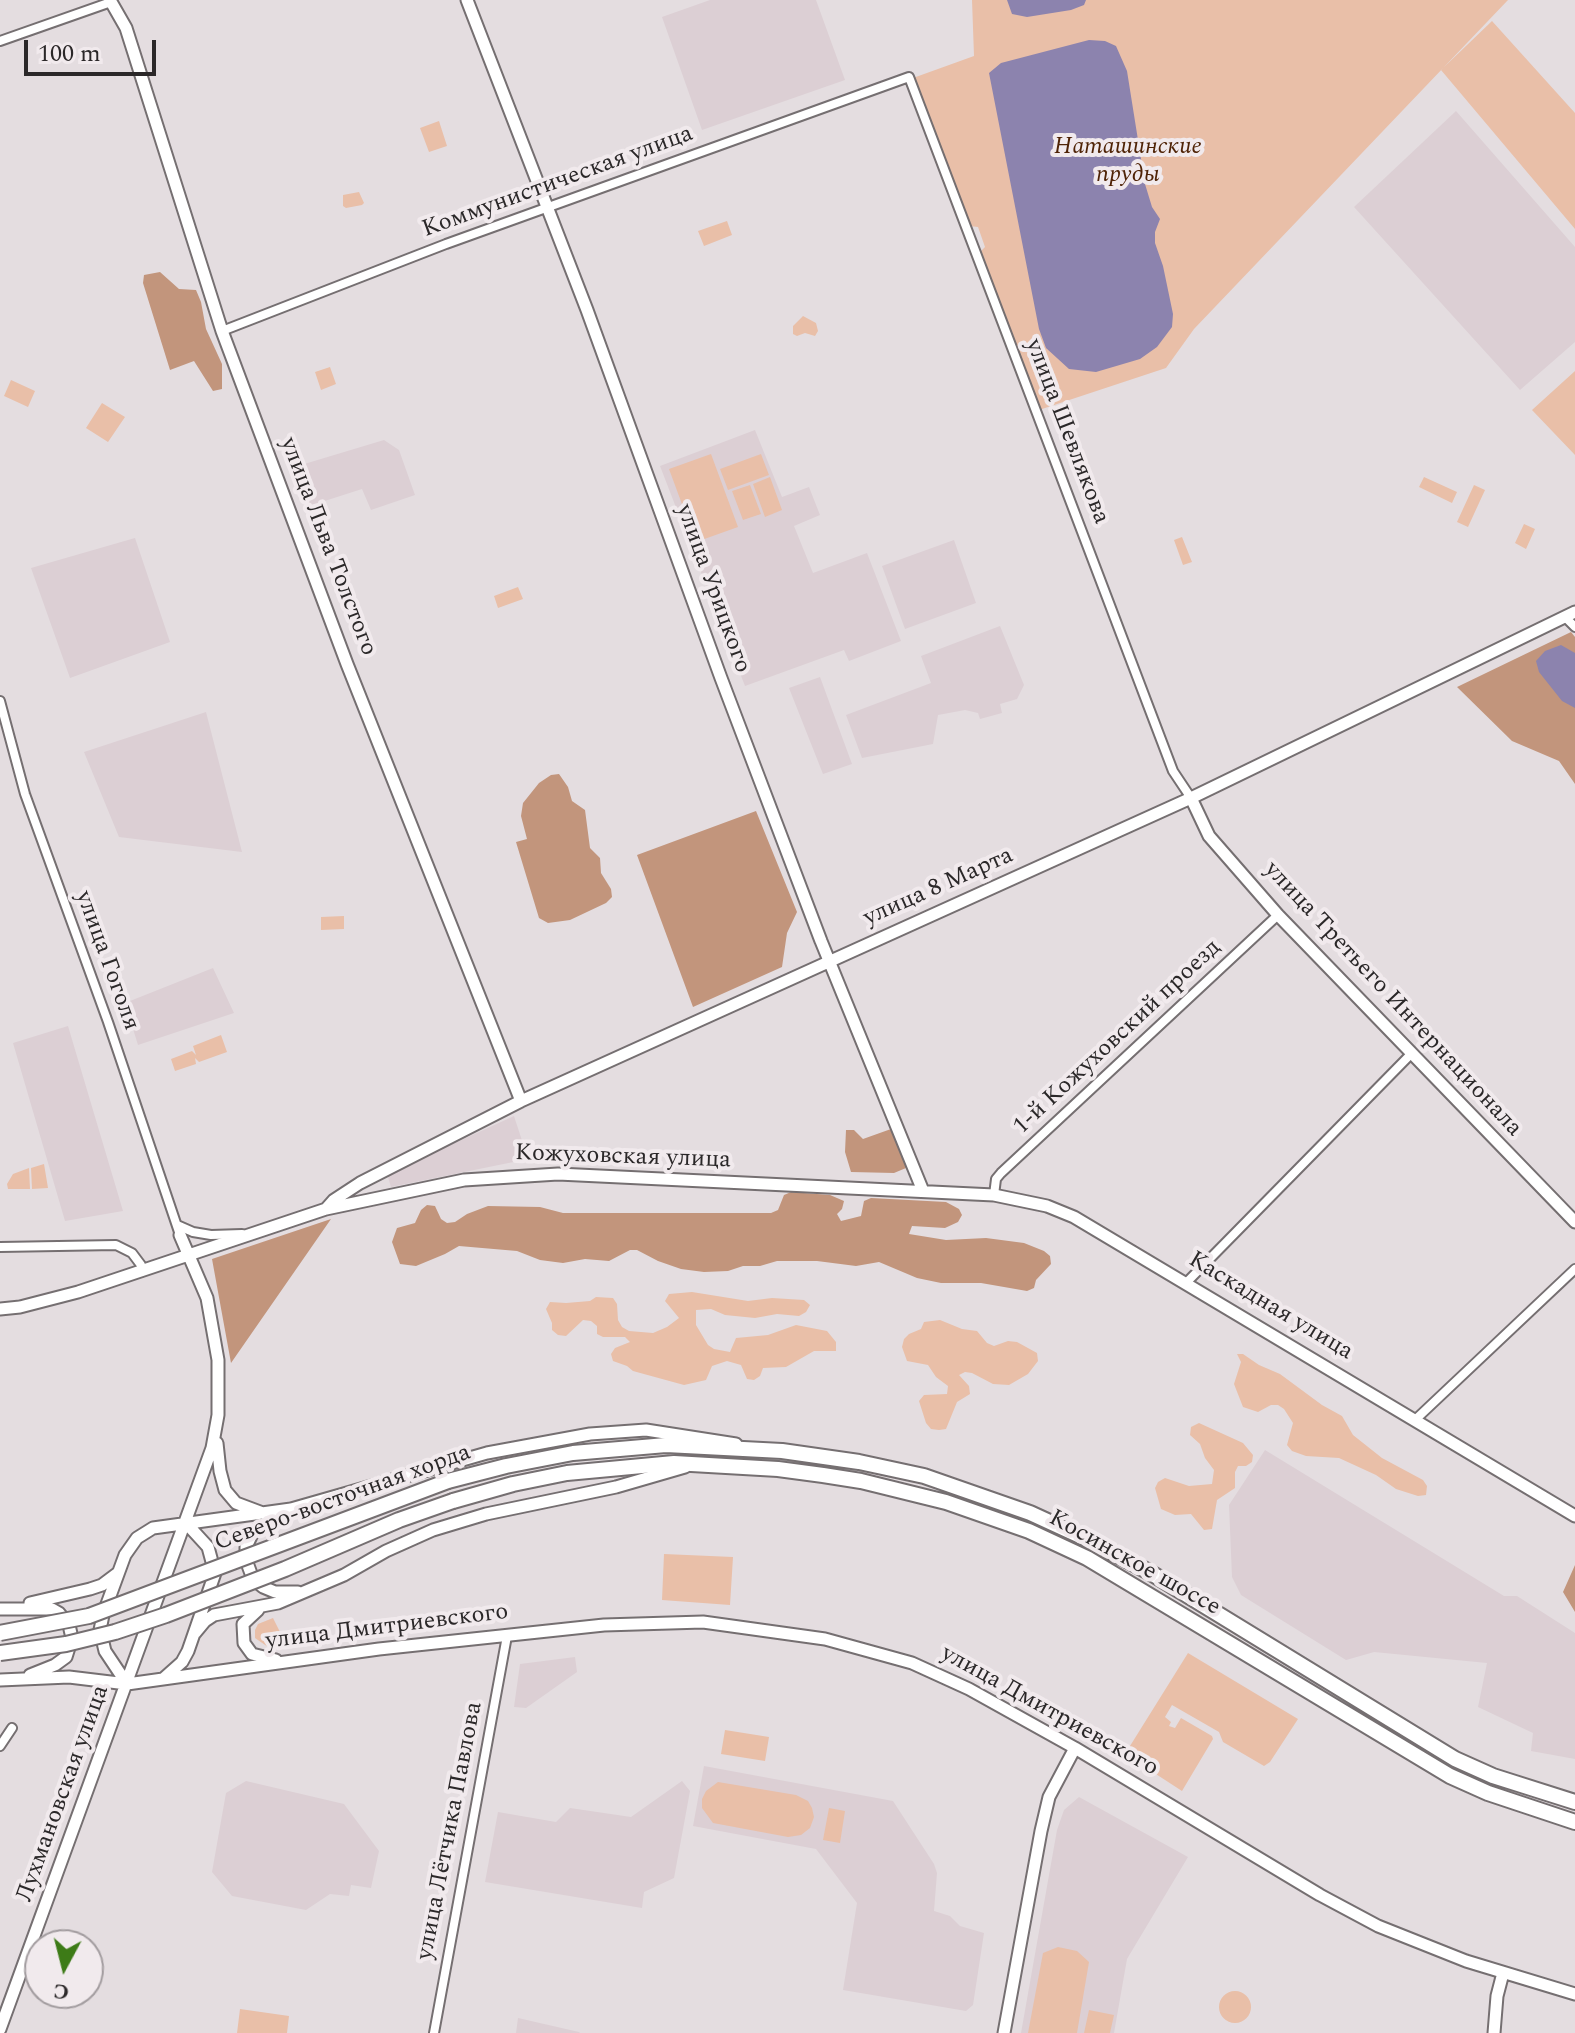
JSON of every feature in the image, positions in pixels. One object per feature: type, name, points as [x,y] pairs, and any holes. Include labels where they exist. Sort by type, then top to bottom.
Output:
[{"type":"highway","name":"Северо-восточная хорда","points":[[0,1633],[89,1616],[448,1481],[506,1466],[587,1451],[666,1445],[757,1448]]},
{"type":"highway","name":"Косинское шоссе","points":[[757,1448],[889,1468],[959,1487],[1030,1513],[1127,1559],[1455,1759],[1493,1776],[1575,1802]]},
{"type":"highway","name":"Косинское шоссе","points":[[633,1465],[703,1464],[778,1469],[861,1481],[946,1502],[1029,1531],[1117,1574],[1450,1776],[1488,1793],[1575,1822]]},
{"type":"highway","name":"Северо-восточная хорда","points":[[0,1653],[66,1644],[166,1615],[453,1501],[540,1478],[633,1465]]},
{"type":"street","name":"улица Урицкого","points":[[467,0],[721,678],[923,1191]]},
{"type":"street","points":[[0,41],[113,1]]},
{"type":"street","name":"улица Льва Толстого","points":[[113,1],[138,64],[222,331],[347,664],[521,1101]]},
{"type":"street","name":"Коммунистическая улица","points":[[222,331],[547,208],[909,77]]},
{"type":"street","name":"улица Шевлякова","points":[[909,77],[1176,778],[1191,798]]},
{"type":"street","points":[[1570,615],[1575,627]]},
{"type":"street","name":"улица 8 Марта","points":[[326,1209],[347,1191],[521,1101],[1191,798],[1570,615]]},
{"type":"street","name":"улица Гоголя","points":[[0,701],[25,794],[108,1022],[178,1230]]},
{"type":"street","name":"улица Третьего Интернационала","points":[[1191,798],[1209,836],[1278,915],[1575,1222]]},
{"type":"street","name":"1-й Кожуховский проезд","points":[[994,1195],[996,1179],[1001,1173],[1278,915]]},
{"type":"street","points":[[1186,1283],[1412,1053]]},
{"type":"street","points":[[383,1172],[378,1187],[384,1194],[393,1195]]},
{"type":"street","name":"Кожуховская улица","points":[[326,1209],[464,1180],[558,1174],[923,1191]]},
{"type":"street","name":"Каскадная улица","points":[[923,1191],[994,1195],[1047,1206],[1074,1217],[1575,1516]]},
{"type":"street","points":[[0,1309],[78,1292],[326,1209]]},
{"type":"street","points":[[259,1233],[211,1235],[178,1230],[207,1298],[218,1360],[216,1433],[225,1490],[242,1506],[264,1513]]},
{"type":"street","points":[[0,1247],[116,1245],[132,1253],[141,1265],[141,1272]]},
{"type":"street","points":[[1415,1420],[1575,1269]]},
{"type":"street","points":[[127,1684],[105,1651],[100,1630],[118,1572],[131,1545],[153,1528],[291,1509],[487,1453],[590,1434],[646,1430],[757,1448]]},
{"type":"street","name":"Лухмановская улица","points":[[0,2029],[209,1460],[216,1433]]},
{"type":"street","points":[[195,1633],[214,1615],[262,1608],[311,1590],[409,1540],[459,1522],[703,1464]]},
{"type":"street","points":[[291,1509],[252,1534],[246,1547],[247,1567],[253,1579],[269,1590],[282,1593],[311,1590]]},
{"type":"street","points":[[164,1678],[182,1662],[213,1582],[214,1565],[208,1547],[186,1523]]},
{"type":"street","points":[[0,1609],[90,1589],[102,1585],[118,1572]]},
{"type":"street","points":[[262,1608],[246,1619],[242,1635],[244,1643],[252,1654],[284,1662]]},
{"type":"street","points":[[0,1609],[52,1609],[65,1618],[71,1631],[71,1645],[61,1662],[14,1679],[0,1680]]},
{"type":"street","name":"улица Дмитриевского","points":[[14,1679],[85,1678],[127,1684],[224,1669],[604,1625],[703,1622],[825,1639],[878,1652],[939,1675],[993,1702],[1354,1914],[1429,1948],[1575,1994]]},
{"type":"street","name":"улица Лётчика Павлова","points":[[434,2033],[507,1636]]},
{"type":"street","points":[[190,1645],[192,1656],[200,1667],[224,1669]]},
{"type":"street","points":[[0,1746],[12,1728]]},
{"type":"street","points":[[1004,2033],[1049,1797],[1075,1748]]},
{"type":"street","points":[[1494,2033],[1495,2010],[1503,1973]]},
{"type":"shaded area","points":[[710,0],[816,0],[845,80],[702,130],[662,17]]},
{"type":"shaded area","points":[[1007,0],[1086,0],[1084,5],[1071,10],[1027,17],[1012,14]]},
{"type":"shaded area","name":"Наташинские пруды","points":[[1089,40],[1105,41],[1116,46],[1127,71],[1145,184],[1152,207],[1160,219],[1155,243],[1173,314],[1172,327],[1157,347],[1140,359],[1096,372],[1069,369],[1046,348],[1039,329],[989,73],[1001,63]]},
{"type":"shaded area","points":[[1456,111],[1575,247],[1575,342],[1520,390],[1354,207]]},
{"type":"shaded area","points":[[160,272],[179,289],[196,290],[206,329],[222,364],[222,389],[213,391],[194,361],[170,370],[143,283],[144,275]]},
{"type":"shaded area","points":[[755,430],[782,497],[809,487],[820,515],[794,526],[813,573],[867,553],[901,641],[849,661],[844,650],[745,686],[660,466]]},
{"type":"shaded area","points":[[384,440],[399,450],[415,495],[371,510],[362,489],[306,507],[291,468]]},
{"type":"shaded area","points":[[135,538],[170,642],[70,678],[31,568]]},
{"type":"shaded area","points":[[954,540],[976,603],[905,629],[882,566]]},
{"type":"shaded area","points":[[1000,626],[1024,685],[1017,699],[1000,704],[1002,713],[980,719],[978,713],[965,710],[938,715],[933,744],[862,758],[846,715],[931,683],[921,656]]},
{"type":"shaded area","points":[[1571,632],[1575,637],[1575,784],[1559,761],[1512,741],[1457,687]]},
{"type":"shaded area","points":[[1561,645],[1575,653],[1575,708],[1562,701],[1539,672],[1536,661],[1545,651]]},
{"type":"shaded area","points":[[820,677],[852,764],[823,774],[789,688]]},
{"type":"shaded area","points":[[206,712],[242,852],[119,837],[84,752]]},
{"type":"shaded area","points":[[559,774],[568,787],[572,801],[585,810],[590,848],[600,858],[601,873],[611,889],[612,897],[570,920],[548,923],[539,918],[516,842],[527,839],[521,816],[523,803],[539,783]]},
{"type":"shaded area","points":[[756,811],[797,912],[787,933],[782,967],[693,1007],[637,855]]},
{"type":"shaded area","points":[[213,968],[234,1013],[138,1045],[125,1003]]},
{"type":"shaded area","points":[[68,1026],[123,1211],[65,1221],[13,1043]]},
{"type":"shaded area","points":[[514,1116],[528,1159],[391,1187],[387,1174]]},
{"type":"shaded area","points":[[891,1129],[904,1155],[906,1168],[894,1173],[851,1172],[845,1152],[846,1130],[854,1130],[863,1139]]},
{"type":"shaded area","points":[[791,1192],[830,1195],[844,1201],[837,1214],[841,1221],[861,1216],[864,1201],[871,1198],[946,1202],[959,1209],[962,1215],[958,1222],[945,1228],[912,1226],[909,1234],[946,1240],[986,1238],[1024,1243],[1044,1251],[1050,1256],[1051,1264],[1036,1280],[1034,1288],[1027,1291],[981,1283],[941,1283],[917,1278],[879,1262],[856,1266],[817,1261],[777,1261],[728,1271],[704,1272],[681,1269],[637,1250],[630,1250],[609,1261],[585,1259],[563,1263],[540,1260],[517,1251],[459,1246],[416,1266],[400,1264],[392,1242],[397,1228],[415,1223],[427,1205],[435,1206],[441,1219],[447,1223],[488,1206],[540,1207],[563,1213],[771,1213],[778,1210],[784,1195]]},
{"type":"shaded area","points":[[331,1219],[231,1363],[212,1259]]},
{"type":"shaded area","points":[[1265,1450],[1504,1596],[1517,1596],[1575,1633],[1575,1759],[1531,1751],[1533,1733],[1478,1707],[1487,1663],[1374,1652],[1346,1660],[1241,1595],[1232,1577],[1229,1505]]},
{"type":"shaded area","points":[[1575,1565],[1575,1612],[1563,1592]]},
{"type":"shaded area","points":[[575,1657],[577,1672],[526,1708],[514,1707],[520,1664]]},
{"type":"shaded area","points":[[704,1766],[893,1801],[934,1864],[937,1873],[934,1911],[950,1916],[960,1926],[984,1933],[973,2005],[966,2011],[843,1990],[857,1903],[816,1849],[693,1826]]},
{"type":"shaded area","points":[[246,1781],[344,1804],[379,1851],[371,1888],[351,1885],[349,1896],[330,1894],[306,1910],[232,1896],[212,1872],[226,1793]]},
{"type":"shaded area","points":[[682,1781],[690,1791],[674,1878],[644,1892],[642,1908],[485,1882],[498,1812],[556,1822],[570,1808],[631,1817]]},
{"type":"shaded area","points":[[1079,1797],[1188,1857],[1127,1959],[1114,2033],[1021,2033],[1057,1830],[1064,1810]]},
{"type":"shaded area","points":[[518,2018],[579,2032],[580,2033],[516,2033]]},
{"type":"green space","name":"Наташинские пруды","points":[[972,0],[1508,0],[1194,329],[1166,368],[1039,410],[979,253],[985,247],[978,227],[969,226],[913,78],[974,56]]},
{"type":"green space","points":[[1492,21],[1575,113],[1575,229],[1441,70]]},
{"type":"green space","points":[[439,121],[447,146],[429,152],[420,128]]},
{"type":"green space","points":[[359,192],[362,205],[343,206],[343,195]]},
{"type":"green space","points":[[727,221],[732,235],[704,246],[698,231]]},
{"type":"green space","points":[[803,316],[816,323],[818,331],[815,336],[793,334],[793,326]]},
{"type":"green space","points":[[330,367],[336,384],[321,390],[315,372]]},
{"type":"green space","points":[[1575,371],[1575,455],[1532,410]]},
{"type":"green space","points":[[11,380],[35,391],[28,407],[4,396]]},
{"type":"green space","points":[[102,403],[125,417],[108,442],[86,428]]},
{"type":"green space","points":[[711,454],[738,527],[696,542],[669,469]]},
{"type":"green space","points":[[761,454],[769,475],[728,490],[720,469]]},
{"type":"green space","points":[[770,477],[782,510],[765,517],[753,484]]},
{"type":"green space","points":[[1424,477],[1457,492],[1452,503],[1419,487]]},
{"type":"green space","points":[[750,485],[761,514],[743,520],[732,491]]},
{"type":"green space","points":[[1474,485],[1485,490],[1468,527],[1457,522]]},
{"type":"green space","points":[[1524,524],[1535,529],[1526,549],[1515,543]]},
{"type":"green space","points":[[1182,537],[1192,562],[1183,565],[1174,540]]},
{"type":"green space","points":[[518,587],[523,599],[498,608],[494,596]]},
{"type":"green space","points":[[344,916],[344,929],[321,930],[321,917]]},
{"type":"green space","points":[[221,1035],[227,1052],[199,1062],[195,1058],[196,1064],[175,1071],[171,1059],[192,1051],[196,1055],[193,1046]]},
{"type":"green space","points":[[44,1164],[48,1188],[32,1189],[31,1168]]},
{"type":"green space","points":[[29,1168],[30,1189],[8,1189],[7,1184],[13,1174]]},
{"type":"green space","points":[[692,1292],[748,1301],[772,1298],[804,1300],[810,1305],[799,1316],[777,1314],[755,1318],[725,1315],[711,1309],[696,1310],[696,1325],[714,1349],[730,1352],[736,1338],[768,1335],[796,1325],[827,1331],[836,1342],[836,1351],[814,1351],[786,1367],[763,1368],[754,1380],[747,1379],[741,1365],[727,1361],[712,1366],[706,1380],[684,1385],[633,1371],[613,1361],[611,1354],[615,1348],[630,1342],[625,1337],[597,1334],[597,1326],[591,1321],[583,1320],[566,1336],[558,1335],[552,1330],[546,1309],[550,1302],[613,1298],[622,1327],[629,1331],[653,1333],[679,1318],[665,1301],[669,1294]]},
{"type":"green space","points":[[940,1320],[977,1331],[994,1346],[1008,1341],[1017,1342],[1037,1353],[1038,1361],[1028,1374],[1009,1385],[993,1384],[972,1373],[959,1375],[969,1386],[970,1394],[957,1402],[946,1429],[939,1430],[931,1429],[926,1423],[919,1401],[924,1395],[947,1394],[948,1386],[936,1377],[928,1365],[907,1361],[902,1347],[904,1339],[921,1329],[924,1322]]},
{"type":"green space","points":[[1237,1354],[1243,1354],[1280,1374],[1342,1416],[1353,1435],[1382,1458],[1423,1480],[1427,1486],[1426,1495],[1418,1496],[1396,1489],[1376,1475],[1339,1458],[1306,1456],[1292,1451],[1287,1445],[1293,1423],[1284,1409],[1271,1405],[1258,1412],[1243,1407],[1234,1384],[1241,1362]]},
{"type":"green space","points":[[1199,1423],[1243,1443],[1253,1455],[1252,1462],[1238,1466],[1235,1488],[1217,1500],[1212,1529],[1204,1530],[1191,1514],[1175,1515],[1161,1509],[1155,1488],[1165,1478],[1189,1486],[1212,1484],[1214,1470],[1200,1444],[1190,1435],[1191,1427]]},
{"type":"green space","points":[[664,1554],[733,1557],[730,1605],[662,1600]]},
{"type":"green space","points":[[273,1618],[286,1644],[268,1647],[255,1638],[255,1630],[258,1624]]},
{"type":"green space","points":[[1188,1653],[1298,1719],[1270,1762],[1264,1766],[1223,1742],[1219,1732],[1172,1705],[1165,1717],[1171,1722],[1169,1726],[1175,1728],[1181,1718],[1213,1739],[1182,1791],[1125,1754]]},
{"type":"green space","points":[[725,1730],[769,1737],[765,1761],[721,1754]]},
{"type":"green space","points":[[718,1782],[796,1795],[808,1801],[814,1817],[810,1828],[801,1835],[788,1837],[713,1823],[702,1808],[702,1799],[706,1791]]},
{"type":"green space","points":[[829,1808],[845,1811],[840,1843],[823,1840]]},
{"type":"green space","points":[[1058,1947],[1077,1951],[1089,1962],[1077,2033],[1028,2033],[1043,1953]]},
{"type":"green space","points":[[1235,1991],[1247,1995],[1251,2007],[1247,2019],[1235,2023],[1223,2019],[1219,2007],[1223,1995]]},
{"type":"green space","points":[[240,2009],[289,2016],[287,2033],[237,2033]]},
{"type":"green space","points":[[1089,2010],[1114,2015],[1110,2033],[1084,2033]]}]
